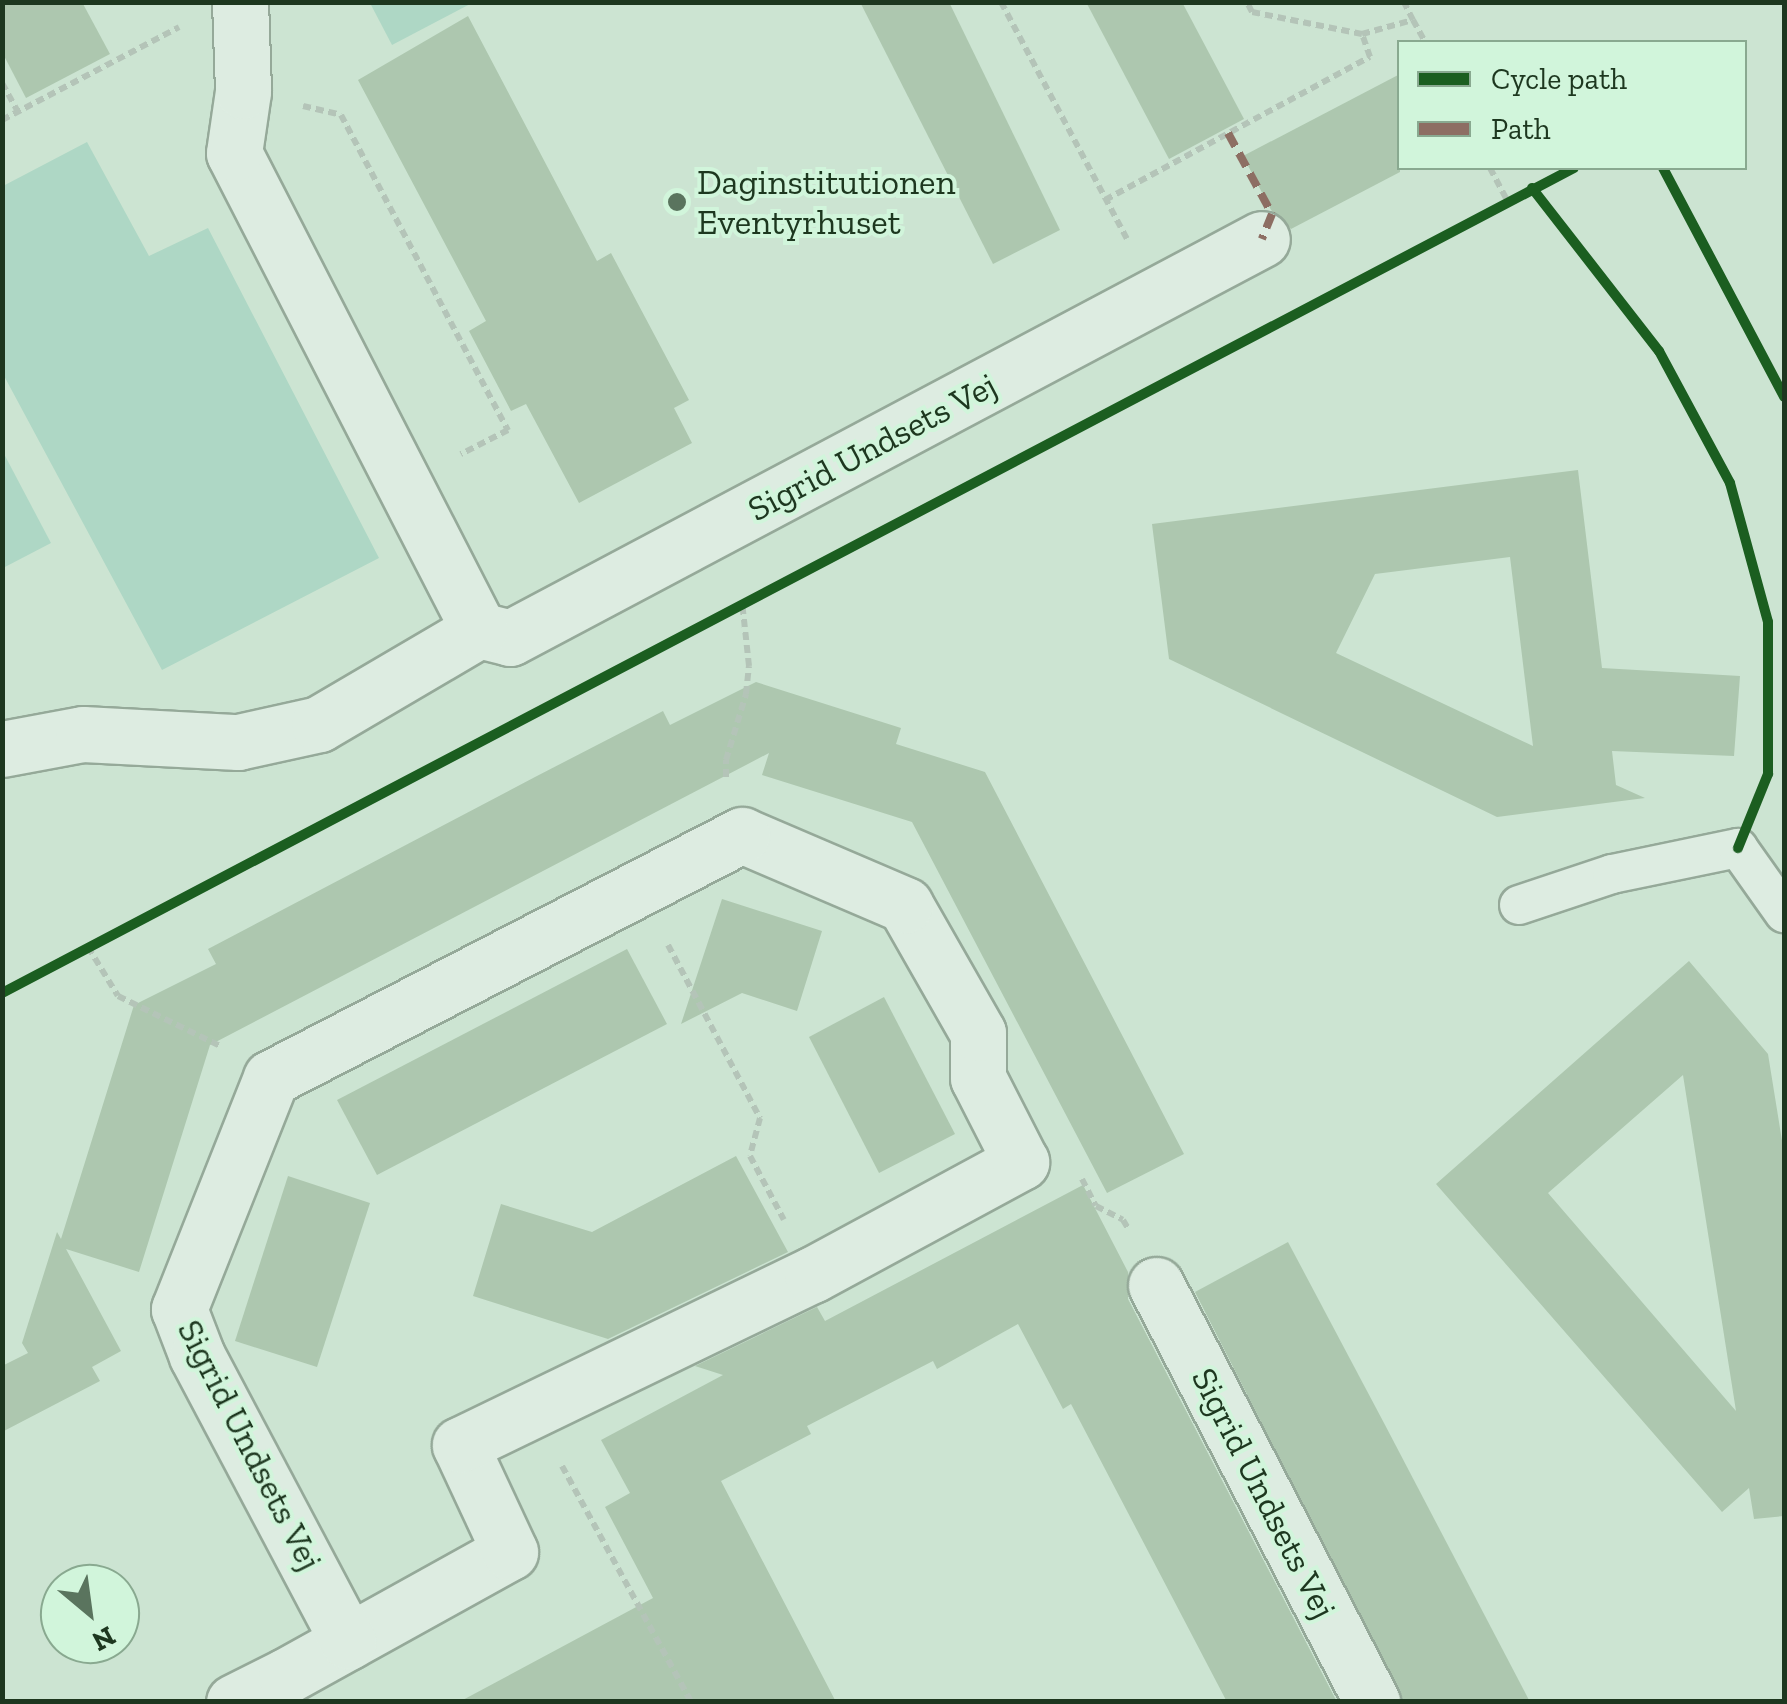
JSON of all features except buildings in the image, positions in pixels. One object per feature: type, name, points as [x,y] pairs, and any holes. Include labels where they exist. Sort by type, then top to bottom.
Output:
[{"type":"street","points":[[216,12],[243,91],[234,152],[480,630]]},
{"type":"street","name":"Sigrid Undsets Vej","points":[[2,748],[82,734],[238,742],[319,724],[480,630],[510,638],[1262,239]]},
{"type":"street","points":[[234,1702],[293,1689],[348,1642],[510,1552],[460,1445],[812,1274],[1020,1162],[978,1078],[978,1032],[905,904],[742,834],[271,1078]]},
{"type":"street","name":"Sigrid Undsets Vej","points":[[271,1078],[180,1310],[197,1356],[348,1642]]},
{"type":"street","name":"Sigrid Undsets Vej","points":[[1156,1285],[1372,1702]]},
{"type":"lane","points":[[1518,905],[1612,874],[1738,848],[1784,913]]},
{"type":"path","points":[[1000,2],[1158,296]]},
{"type":"path","points":[[1247,2],[1252,12],[1362,34],[1413,20]]},
{"type":"path","points":[[1404,2],[1424,40]]},
{"type":"path","points":[[2,120],[216,12]]},
{"type":"path","points":[[1105,200],[1370,57],[1362,34]]},
{"type":"path","points":[[2,83],[18,112]]},
{"type":"path","points":[[243,91],[341,116],[508,430],[404,483]]},
{"type":"path","points":[[1491,170],[1507,200]]},
{"type":"path","points":[[1490,209],[1520,194]]},
{"type":"path","points":[[724,612],[759,593]]},
{"type":"path","points":[[742,602],[749,666],[746,694],[726,760],[726,778],[742,834]]},
{"type":"path","points":[[638,888],[760,1118],[750,1156],[812,1274]]},
{"type":"path","points":[[74,955],[106,938]]},
{"type":"path","points":[[88,947],[118,996],[254,1062],[271,1078]]},
{"type":"path","points":[[1020,1162],[1074,1166],[1096,1206],[1123,1220],[1156,1285]]},
{"type":"path","points":[[532,1409],[691,1702]]},
{"type":"green space","points":[[370,3],[472,3],[392,45]]},
{"type":"green space","points":[[87,142],[149,256],[208,228],[379,558],[162,670],[3,374],[3,186]]},
{"type":"green space","points":[[3,452],[51,543],[2,568]]},
{"type":"marked path","points":[[1228,133],[1272,214],[1262,239]]},
{"type":"cycle path","points":[[2,993],[1570,170]]},
{"type":"cycle path","points":[[1664,170],[1784,397]]},
{"type":"cycle path","points":[[1532,188],[1659,351],[1730,483],[1768,622],[1768,774],[1738,848]]},
{"type":"place","name":"Daginstitutionen Eventyrhuset","points":[[677,202]]}]
